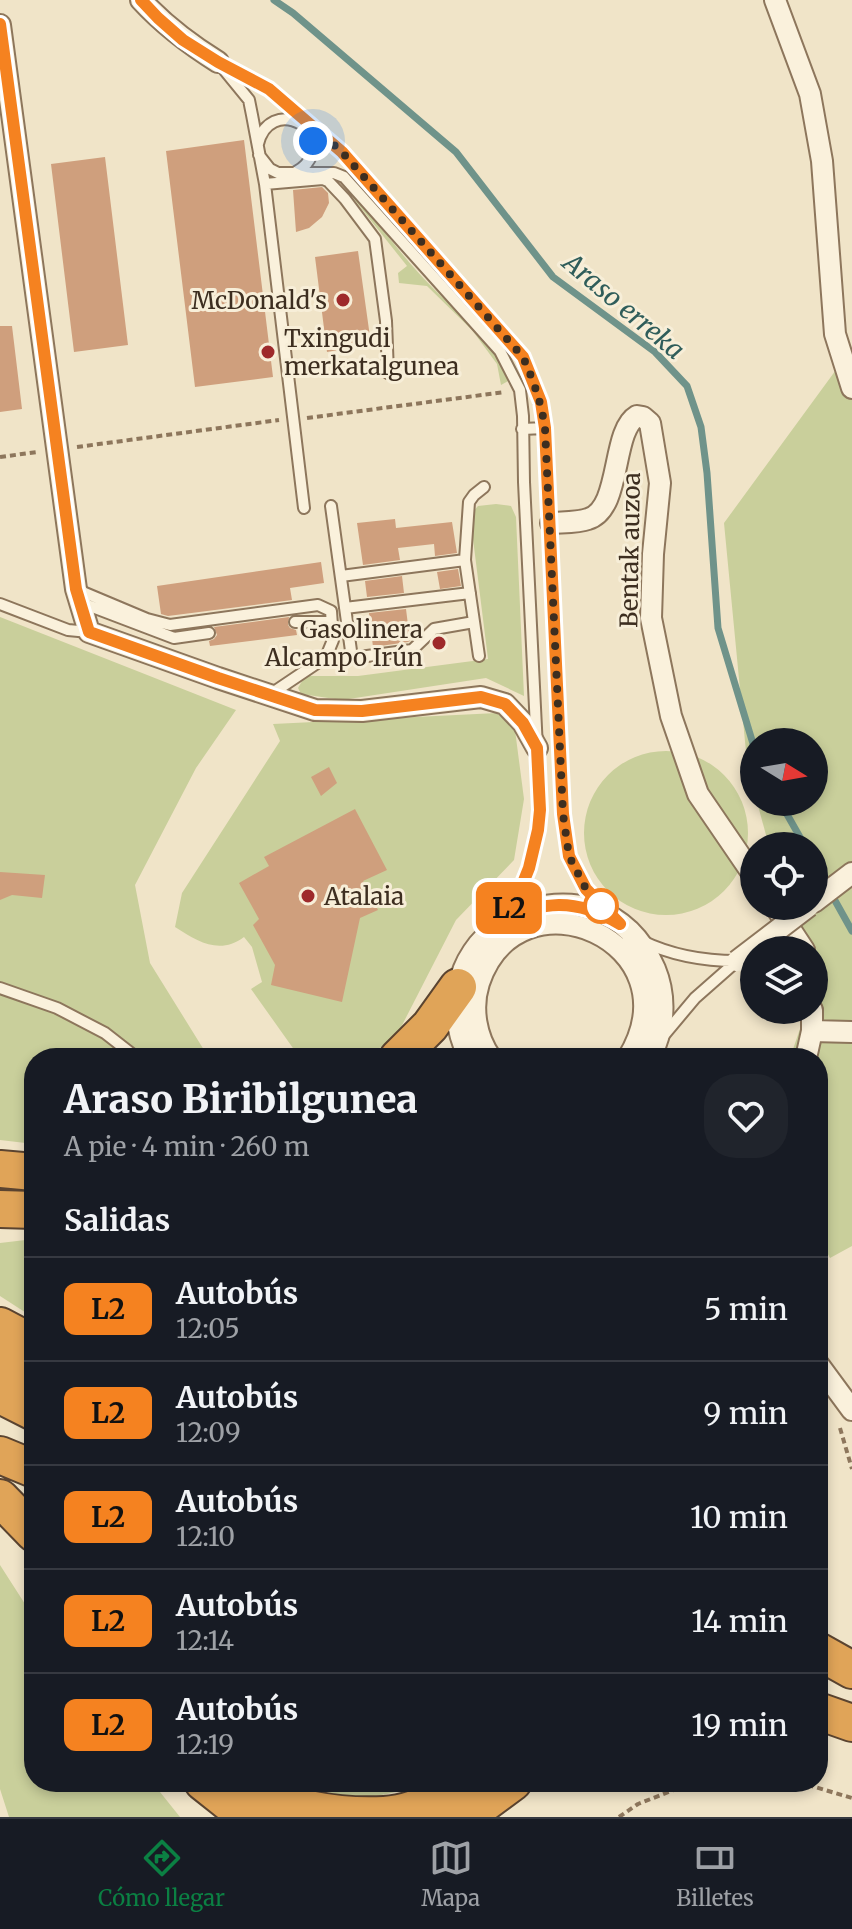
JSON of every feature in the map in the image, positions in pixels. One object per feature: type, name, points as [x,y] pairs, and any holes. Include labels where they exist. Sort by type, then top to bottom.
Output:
[{"type":"highway","points":[[408,1048],[430,1026],[458,987]]},
{"type":"highway","points":[[0,1169],[24,1171]]},
{"type":"highway","points":[[0,1209],[24,1210]]},
{"type":"highway","points":[[0,1326],[24,1339]]},
{"type":"highway","points":[[0,1342],[24,1355]]},
{"type":"highway","points":[[0,1360],[24,1372]]},
{"type":"highway","points":[[0,1377],[24,1388]]},
{"type":"highway","points":[[0,1395],[24,1407]]},
{"type":"highway","points":[[0,1455],[24,1465]]},
{"type":"highway","points":[[0,1498],[24,1523]]},
{"type":"highway","points":[[828,1657],[852,1670]]},
{"type":"highway","points":[[828,1679],[852,1687]]},
{"type":"highway","points":[[828,1715],[852,1723]]},
{"type":"highway","points":[[828,1723],[852,1729]]},
{"type":"highway","points":[[216,1792],[237,1809],[254,1817]]},
{"type":"highway","points":[[265,1792],[304,1809],[386,1815],[414,1808],[453,1792]]},
{"type":"highway","points":[[461,1817],[499,1792]]},
{"type":"street","points":[[141,0],[183,40],[218,62]]},
{"type":"street","points":[[775,0],[810,94],[822,161],[835,334],[852,388]]},
{"type":"street","points":[[0,25],[78,596],[89,632],[315,710],[362,711],[481,697],[505,704],[523,723],[537,748]]},
{"type":"street","name":"Bentak auzoa","points":[[551,523],[590,519],[601,512],[631,420],[637,416],[650,423],[660,483],[651,618],[671,716],[698,794],[740,856]]},
{"type":"street","points":[[828,891],[852,873]]},
{"type":"street","points":[[465,1048],[456,1014],[458,987],[466,963],[480,942],[498,925],[537,907],[559,904],[601,913],[636,938],[649,956],[663,998],[662,1021],[655,1048]]},
{"type":"street","points":[[737,961],[791,920]]},
{"type":"street","points":[[486,1048],[479,1035],[475,1013],[483,971],[494,954],[509,940],[541,925],[559,923],[577,925],[609,939],[633,965],[644,1000],[644,1019],[633,1048]]},
{"type":"street","points":[[808,1048],[812,1024]]},
{"type":"street","points":[[812,1031],[852,1032]]},
{"type":"street","points":[[828,1378],[852,1410]]},
{"type":"lane","points":[[218,62],[269,89],[342,152],[523,357],[541,402],[545,428],[563,814],[569,856],[586,889],[620,924]]},
{"type":"lane","points":[[218,62],[249,100],[259,151],[304,508]]},
{"type":"lane","points":[[294,110],[305,127],[313,141],[312,154],[302,169],[295,172],[286,174],[270,169],[259,151],[263,130],[277,120],[294,120],[305,127],[326,138]]},
{"type":"lane","points":[[295,172],[334,173],[344,177],[500,351],[520,390],[540,810],[534,849],[521,888],[498,925]]},
{"type":"lane","points":[[265,184],[328,181],[375,239],[386,321],[388,373]]},
{"type":"lane","points":[[522,429],[545,428]]},
{"type":"lane","points":[[479,656],[465,560],[469,502],[484,487]]},
{"type":"lane","points":[[331,506],[352,658]]},
{"type":"lane","points":[[341,576],[465,560]]},
{"type":"lane","points":[[345,608],[470,593]]},
{"type":"lane","points":[[78,596],[170,625],[318,605],[331,611],[333,640],[326,657],[268,695]]},
{"type":"lane","points":[[78,596],[174,638],[209,633]]},
{"type":"lane","points":[[0,604],[68,630],[89,632]]},
{"type":"lane","points":[[295,622],[332,622]]},
{"type":"lane","points":[[326,657],[352,658],[412,650],[434,629],[474,622]]},
{"type":"lane","points":[[636,938],[685,957],[737,961]]},
{"type":"lane","points":[[656,1048],[695,998],[737,961]]},
{"type":"lane","points":[[0,988],[57,1008],[105,1033],[124,1048]]},
{"type":"path","points":[[828,1791],[852,1798]]},
{"type":"path","points":[[619,1817],[638,1804],[669,1792]]},
{"type":"green space","points":[[355,195],[411,264],[485,341],[510,380],[501,385],[497,364],[472,330],[427,286],[399,283],[398,273],[407,266],[353,198]]},
{"type":"green space","points":[[852,348],[852,1246],[830,1258],[828,1048],[793,1048],[802,1024],[828,1024],[828,936],[790,936],[787,920],[828,920],[828,832],[765,832],[761,816],[828,816],[828,728],[744,728],[724,523]]},
{"type":"green space","points":[[478,506],[511,506],[516,517],[524,696],[486,678],[342,700],[301,694],[298,688],[305,676],[358,676],[488,659],[470,515]]},
{"type":"green space","points":[[0,617],[236,710],[196,768],[135,885],[150,963],[203,1048],[24,1048],[24,1143],[0,1140]]},
{"type":"green space","points":[[497,713],[515,730],[524,799],[514,860],[456,920],[395,1039],[379,1048],[293,1048],[251,989],[262,982],[252,947],[244,937],[218,946],[201,942],[175,927],[182,893],[280,741],[273,724]]},
{"type":"green space","points":[[650,752],[682,752],[712,764],[735,787],[740,797],[740,816],[747,817],[748,832],[740,832],[740,869],[735,879],[712,902],[682,914],[650,914],[620,902],[597,879],[585,849],[585,817],[597,787],[620,764]]},
{"type":"green space","points":[[24,1240],[24,1312],[0,1296],[0,1243]]},
{"type":"green space","points":[[0,1565],[24,1602],[24,1792],[160,1792],[180,1817],[9,1817],[0,1789]]},
{"type":"green space","points":[[328,1792],[394,1792],[364,1797]]},
{"type":"building","points":[[244,140],[273,377],[195,387],[166,151]]},
{"type":"building","points":[[105,157],[128,345],[74,352],[51,164]]},
{"type":"building","points":[[322,187],[328,193],[329,203],[322,217],[309,228],[296,232],[293,190]]},
{"type":"building","name":"McDonald's","points":[[358,251],[371,344],[327,352],[315,257]]},
{"type":"building","points":[[0,326],[12,326],[22,409],[0,412]]},
{"type":"building","points":[[395,519],[396,528],[452,522],[457,553],[435,556],[434,544],[398,548],[400,560],[363,565],[357,523]]},
{"type":"building","points":[[321,562],[324,583],[290,588],[292,600],[168,616],[161,614],[157,586]]},
{"type":"building","points":[[458,569],[461,586],[440,589],[437,572]]},
{"type":"building","points":[[402,576],[404,593],[367,597],[365,581]]},
{"type":"building","points":[[406,609],[410,641],[373,647],[369,613]]},
{"type":"building","points":[[289,617],[288,625],[296,630],[297,635],[210,646],[209,641],[217,635],[214,627]]},
{"type":"building","points":[[329,767],[337,783],[321,796],[311,777]]},
{"type":"building","name":"Atalaia","points":[[355,809],[387,870],[363,881],[378,910],[360,918],[342,1002],[271,985],[275,965],[253,925],[259,919],[239,883],[269,866],[264,857]]},
{"type":"building","points":[[0,872],[45,875],[42,898],[12,895],[0,900]]},
{"type":"waterway","name":"Araso erreka","points":[[274,0],[456,152],[553,277],[655,352],[687,386],[701,427],[707,473],[718,628],[748,728]]},
{"type":"waterway","name":"Araso erreka","points":[[788,816],[797,832]]},
{"type":"waterway","name":"Araso erreka","points":[[828,888],[852,931]]},
{"type":"bus line","name":"L2","points":[[0,24],[76,589],[89,632],[315,710],[362,711],[481,697],[505,704],[523,723],[537,748],[540,810],[529,868],[521,888],[498,925],[537,907],[559,904],[601,913],[620,924],[586,889],[569,856],[563,814],[545,428],[541,402],[523,357],[342,152],[269,89],[183,40],[141,0]]},
{"type":"place","name":"McDonald's","points":[[343,300]]},
{"type":"place","name":"Txingudi merkatalgunea","points":[[268,352]]},
{"type":"place","name":"Gasolinera Alcampo Irún","points":[[439,643]]},
{"type":"place","name":"Atalaia","points":[[308,896]]},
{"type":"route","points":[[313,141],[308,130],[326,138],[342,152],[523,357],[532,377],[541,402],[545,428],[563,814],[569,856],[586,889],[601,906]]}]
